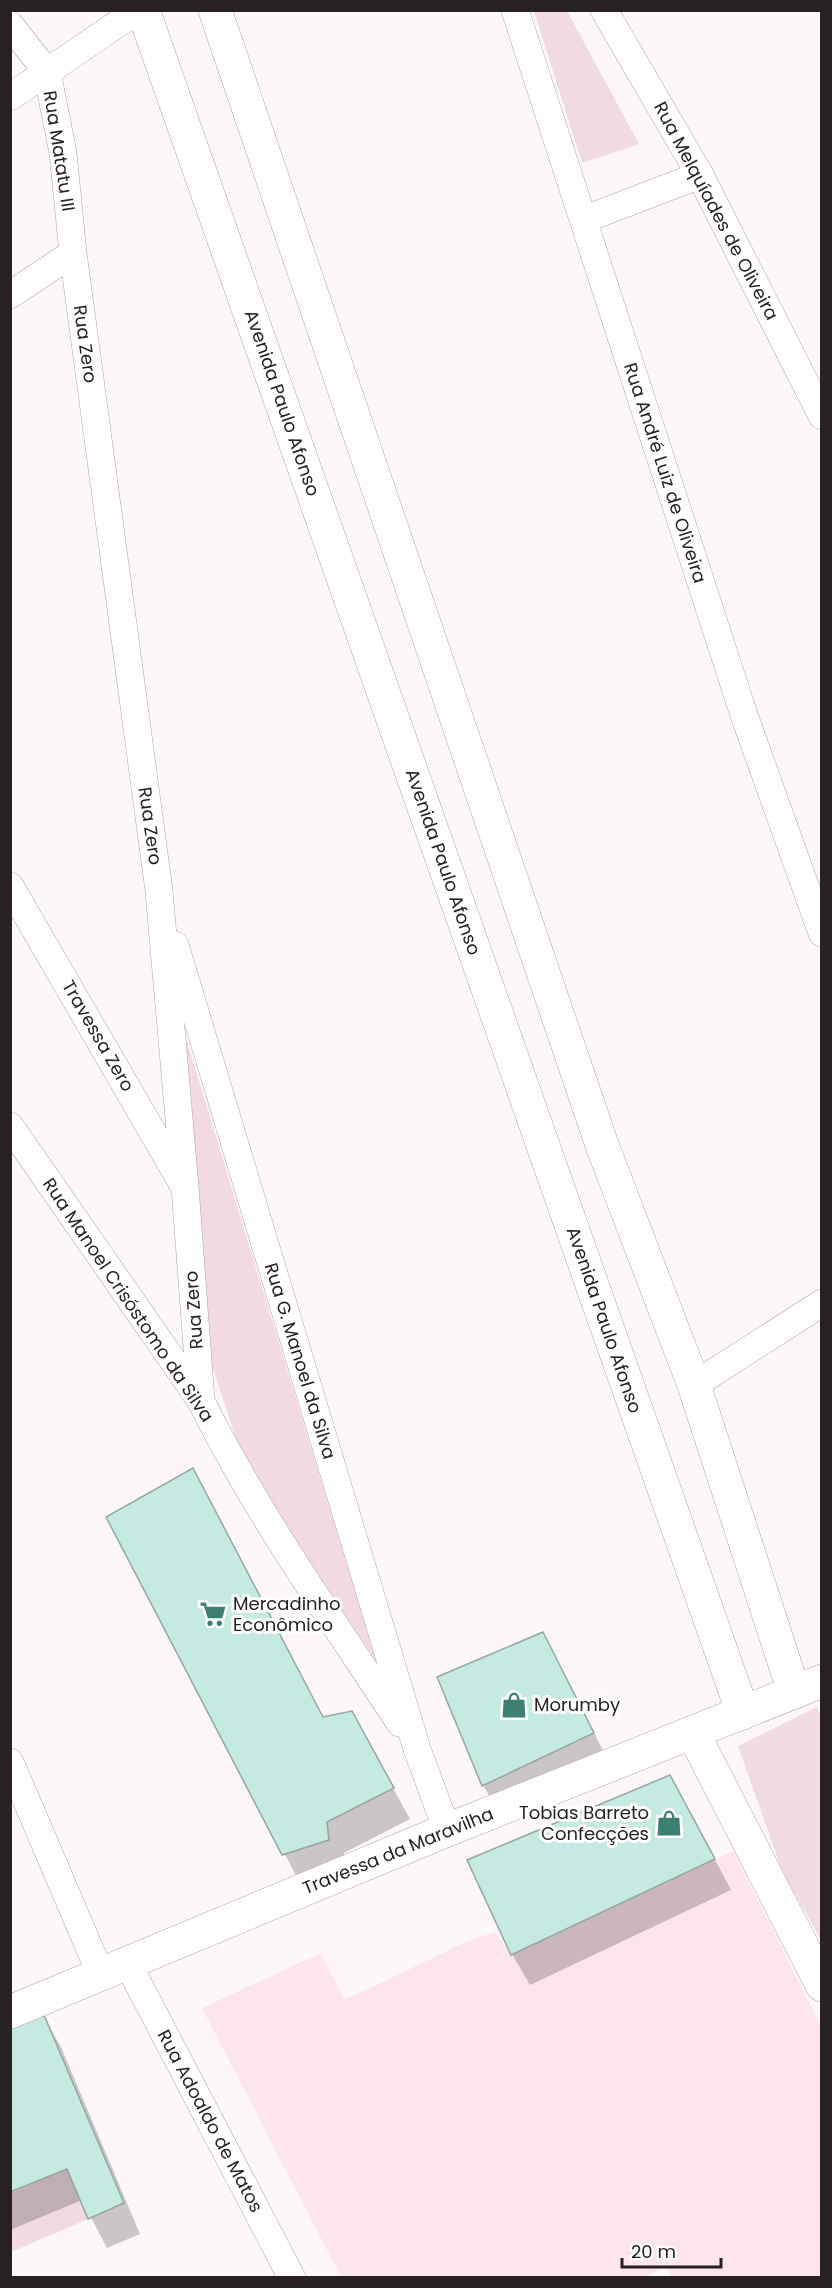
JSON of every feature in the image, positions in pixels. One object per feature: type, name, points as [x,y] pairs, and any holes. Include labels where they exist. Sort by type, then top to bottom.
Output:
[{"type":"street","points":[[10,97],[138,10]]},
{"type":"street","name":"Avenida Paulo Afonso","points":[[143,10],[743,1713]]},
{"type":"street","points":[[214,10],[602,1145],[808,1687]]},
{"type":"street","name":"Rua André Luiz de Oliveira","points":[[515,10],[744,715],[822,933]]},
{"type":"street","name":"Rua Melquíades de Oliveira","points":[[604,10],[700,175],[822,416]]},
{"type":"street","name":"Rua Matatu III","points":[[10,25],[47,72],[63,153],[73,253]]},
{"type":"street","points":[[583,220],[700,175]]},
{"type":"street","points":[[10,295],[73,253]]},
{"type":"street","name":"Rua Zero","points":[[73,253],[159,891],[201,1401]]},
{"type":"street","name":"Travessa Zero","points":[[10,886],[185,1187]]},
{"type":"street","name":"Rua G. Manoel da Silva","points":[[159,891],[417,1749],[447,1830]]},
{"type":"street","name":"Rua Manoel Crisóstomo da Silva","points":[[10,1126],[201,1401],[225,1449],[417,1749]]},
{"type":"street","points":[[694,1385],[822,1302]]},
{"type":"street","name":"Travessa da Maravilha","points":[[10,2012],[447,1830],[808,1687]]},
{"type":"street","points":[[693,1733],[822,1985]]},
{"type":"street","name":"Rua Adoaldo de Matos","points":[[10,1762],[114,1969],[292,2277]]},
{"type":"shaded area","points":[[534,11],[567,11],[639,144],[582,163]]},
{"type":"shaded area","points":[[180,1019],[376,1660],[248,1474],[209,1357]]},
{"type":"shaded area","points":[[817,1707],[822,1718],[821,1940],[783,1873],[738,1746]]},
{"type":"shaded area","points":[[733,1851],[821,2027],[821,2277],[672,2277],[666,2266],[643,2278],[341,2277],[202,2008],[321,1953],[345,2000],[468,1941],[495,1932],[511,1955]]},
{"type":"shaded area","points":[[67,2169],[88,2219],[11,2252],[11,2193]]},
{"type":"building","name":"Mercadinho Econômico","points":[[193,1468],[323,1717],[352,1711],[394,1788],[327,1822],[329,1840],[282,1855],[106,1517]]},
{"type":"building","name":"Morumby","points":[[543,1632],[594,1733],[482,1786],[437,1677]]},
{"type":"building","points":[[670,1775],[715,1859],[511,1955],[467,1860]]},
{"type":"building","points":[[44,2015],[124,2203],[88,2219],[67,2169],[10,2192],[10,2029]]},
{"type":"place","name":"Mercadinho Econômico","points":[[213,1614]]},
{"type":"place","name":"Morumby","points":[[514,1705]]},
{"type":"place","name":"Tobias Barreto Confecções","points":[[669,1823]]}]
